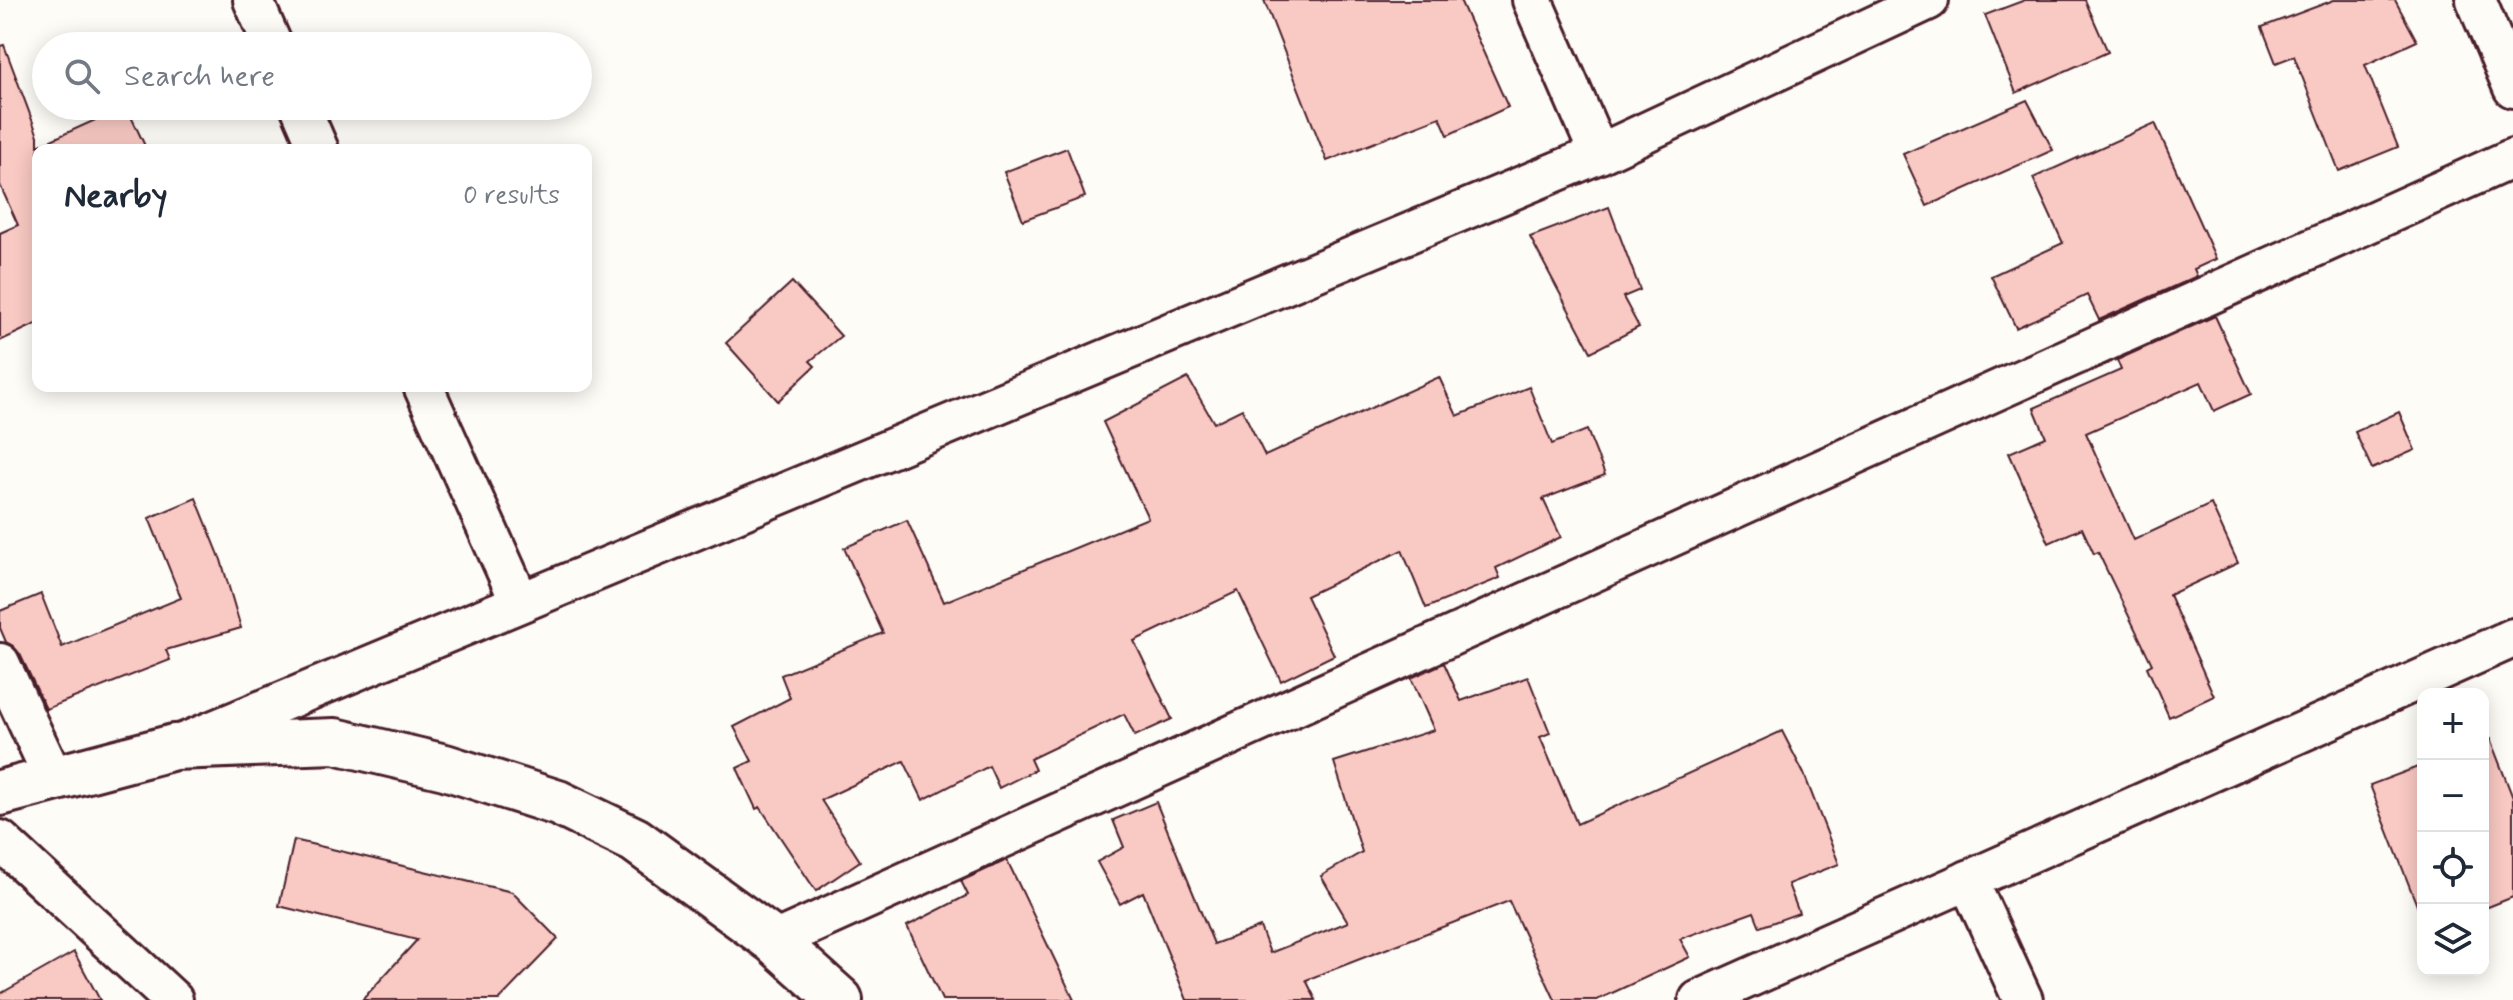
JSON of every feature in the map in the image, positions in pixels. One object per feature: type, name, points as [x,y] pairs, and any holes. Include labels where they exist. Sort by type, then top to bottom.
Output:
[{"type":"street","points":[[253,0],[267,32]]},
{"type":"street","points":[[1532,0],[1599,154]]},
{"type":"street","points":[[0,793],[174,747],[1599,154],[1929,0]]},
{"type":"street","points":[[2476,0],[2513,88]]},
{"type":"street","points":[[306,120],[316,144]]},
{"type":"street","points":[[774,941],[2513,158]]},
{"type":"street","points":[[426,392],[520,602]]},
{"type":"street","points":[[1699,1000],[2513,638]]},
{"type":"street","points":[[0,663],[54,779]]},
{"type":"street","points":[[174,747],[335,741],[445,767],[558,803],[635,840],[774,941],[840,1000]]},
{"type":"street","points":[[0,840],[173,1000]]},
{"type":"street","points":[[1968,880],[2023,1000]]},
{"type":"building","points":[[1264,0],[1460,0],[1508,107],[1448,135],[1440,117],[1327,161]]},
{"type":"building","points":[[2025,0],[2085,0],[2108,52],[2016,93],[1985,15]]},
{"type":"building","points":[[2334,0],[2395,0],[2417,41],[2365,65],[2398,147],[2339,171],[2294,56],[2276,63],[2262,27]]},
{"type":"building","points":[[4,45],[38,136],[38,144],[32,144],[32,326],[0,341],[0,233],[18,225],[0,185],[0,46]]},
{"type":"building","points":[[2027,100],[2053,150],[1927,206],[1903,154]]},
{"type":"building","points":[[95,120],[133,120],[144,144],[42,144]]},
{"type":"building","points":[[2155,123],[2216,259],[2194,269],[2197,276],[2099,320],[2087,295],[2016,328],[1991,276],[2063,243],[2033,178]]},
{"type":"building","points":[[1067,148],[1085,197],[1023,220],[1004,172]]},
{"type":"building","points":[[1609,207],[1640,290],[1623,297],[1639,327],[1591,352],[1530,237]]},
{"type":"building","points":[[792,282],[841,336],[810,361],[815,366],[778,401],[726,343]]},
{"type":"building","points":[[2215,316],[2251,394],[2214,411],[2201,382],[2086,433],[2134,540],[2211,504],[2238,563],[2169,595],[2214,696],[2169,717],[2147,667],[2152,664],[2098,552],[2094,554],[2082,528],[2049,543],[2009,453],[2046,437],[2034,408],[2121,370],[2117,360]]},
{"type":"building","points":[[1439,377],[1457,416],[1529,387],[1552,444],[1587,430],[1605,475],[1543,499],[1561,537],[1496,568],[1500,578],[1426,608],[1402,550],[1306,596],[1334,655],[1281,681],[1238,591],[1134,641],[1172,719],[1135,736],[1124,714],[1030,759],[1035,770],[999,788],[989,766],[923,800],[904,761],[821,800],[860,861],[816,891],[760,807],[756,809],[737,768],[752,761],[734,727],[790,698],[781,675],[883,633],[844,548],[907,520],[944,602],[1148,518],[1103,422],[1188,378],[1214,423],[1242,409],[1265,456]]},
{"type":"building","points":[[2399,412],[2415,450],[2372,469],[2355,432]]},
{"type":"building","points":[[196,498],[221,560],[241,628],[166,650],[170,660],[46,709],[20,654],[6,642],[0,628],[0,611],[41,594],[62,647],[181,598],[149,518]]},
{"type":"building","points":[[1444,663],[1461,701],[1528,677],[1550,733],[1540,737],[1577,824],[1782,731],[1804,774],[1839,864],[1788,884],[1799,913],[1760,927],[1754,912],[1680,939],[1690,957],[1597,1000],[1555,1000],[1509,901],[1306,980],[1316,1000],[1187,1000],[1143,892],[1120,904],[1097,862],[1124,847],[1113,820],[1156,802],[1214,944],[1260,927],[1270,953],[1348,922],[1321,876],[1362,852],[1334,762],[1434,730],[1411,678]]},
{"type":"building","points":[[2489,739],[2513,798],[2513,897],[2489,907],[2489,760]]},
{"type":"building","points":[[2417,767],[2417,906],[2370,785]]},
{"type":"building","points":[[294,840],[512,892],[558,939],[499,1000],[362,1000],[417,940],[279,906]]},
{"type":"building","points":[[1007,860],[1074,1000],[942,1000],[907,926],[968,895],[961,881]]},
{"type":"building","points":[[74,952],[100,1000],[0,1000],[0,994]]}]
